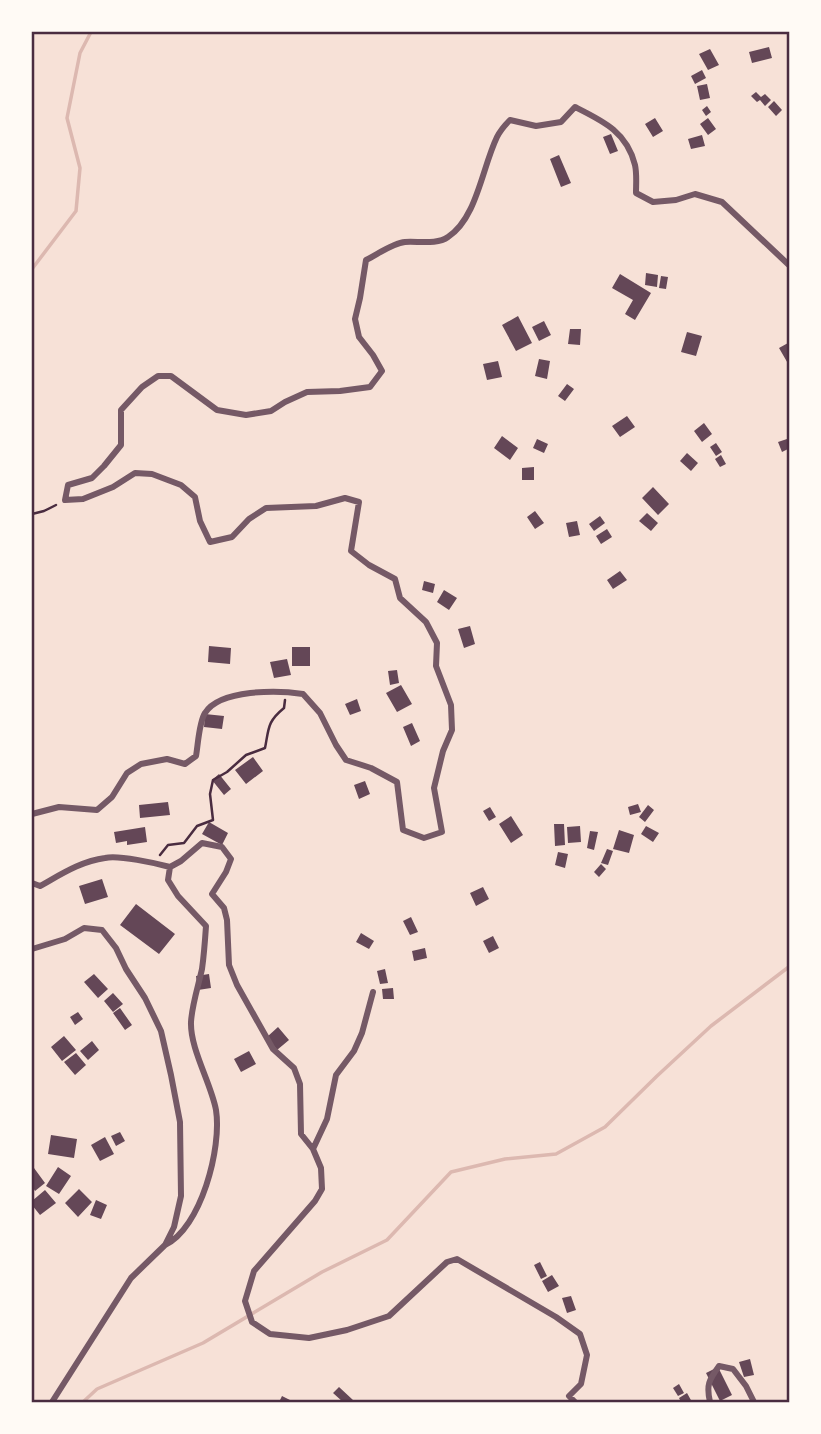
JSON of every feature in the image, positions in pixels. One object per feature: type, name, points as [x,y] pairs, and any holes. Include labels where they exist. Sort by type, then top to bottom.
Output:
[{"type":"street","points":[[32,814],[59,807],[97,810],[112,796],[127,773],[141,764],[167,759],[185,764],[196,756],[204,714],[218,701],[245,694],[284,691],[303,694],[320,713],[346,760],[372,768],[397,782],[403,830],[424,838],[442,831],[434,788],[443,751],[452,730],[451,705],[436,666],[437,643],[426,622],[400,598],[395,579],[369,565],[351,551],[359,502],[345,498],[316,506],[266,508],[249,519],[232,537],[210,542],[200,521],[195,497],[181,485],[152,474],[135,473],[113,488],[83,499],[65,500],[68,485],[92,478],[121,445],[121,410],[142,387],[158,376],[171,376],[217,410],[246,415],[271,411],[307,392],[370,387],[382,372],[359,337],[355,319],[366,260],[403,242],[446,239],[464,221],[498,134],[510,120],[536,126],[561,122],[575,107],[605,122],[627,144],[636,168],[636,193],[653,202],[676,200],[695,194],[722,202],[789,266]]},
{"type":"street","points":[[32,883],[40,886],[81,864],[107,857],[170,867],[202,843],[222,847],[231,859],[212,894],[224,908],[227,920],[229,965],[272,1049],[293,1068],[300,1084],[301,1134],[313,1149],[321,1168],[322,1189],[315,1201],[254,1271],[244,1301],[252,1322],[270,1334],[310,1338],[347,1330],[389,1316],[447,1262],[457,1259],[580,1334],[587,1355],[581,1384],[569,1396],[575,1402]]},
{"type":"street","points":[[165,1245],[174,1241],[187,1226],[200,1204],[215,1147],[216,1111],[191,1024],[202,967],[206,926],[178,897],[168,880],[170,867]]},
{"type":"street","points":[[32,950],[65,939],[84,928],[102,930],[116,948],[161,1031],[180,1122],[181,1196],[174,1227],[165,1245],[131,1278],[52,1402]]},
{"type":"street","points":[[313,1149],[327,1119],[336,1075],[354,1051],[373,992]]},
{"type":"street","points":[[710,1402],[709,1380],[719,1366],[733,1369],[754,1402]]},
{"type":"path","points":[[32,514],[65,500]]},
{"type":"path","points":[[154,863],[168,845],[184,843],[197,826],[213,820],[210,794],[213,780],[228,772],[246,755],[265,748],[270,722],[284,708],[285,701],[277,692]]},
{"type":"building","points":[[769,47],[772,58],[752,63],[749,52]]},
{"type":"building","points":[[710,49],[719,65],[708,70],[699,54]]},
{"type":"building","points":[[702,70],[706,78],[695,84],[691,76]]},
{"type":"building","points":[[707,84],[710,98],[700,100],[697,86]]},
{"type":"building","points":[[756,92],[761,97],[765,94],[771,100],[765,106],[760,100],[757,102],[751,96]]},
{"type":"building","points":[[774,101],[782,110],[776,116],[768,107]]},
{"type":"building","points":[[707,106],[711,112],[706,116],[702,110]]},
{"type":"building","points":[[655,118],[663,131],[653,137],[645,124]]},
{"type":"building","points":[[708,118],[716,129],[708,135],[700,124]]},
{"type":"building","points":[[611,134],[618,151],[610,154],[603,137]]},
{"type":"building","points":[[702,135],[705,146],[691,149],[688,139]]},
{"type":"building","points":[[559,155],[571,183],[561,187],[550,159]]},
{"type":"building","points":[[646,273],[658,275],[657,287],[645,285]]},
{"type":"building","points":[[620,274],[651,293],[635,320],[625,314],[633,300],[612,288]]},
{"type":"building","points":[[661,276],[668,277],[666,289],[659,288]]},
{"type":"building","points":[[518,316],[532,343],[516,351],[502,325]]},
{"type":"building","points":[[544,321],[551,335],[539,341],[532,327]]},
{"type":"building","points":[[570,329],[581,329],[580,345],[568,344]]},
{"type":"building","points":[[687,332],[702,336],[696,356],[681,352]]},
{"type":"building","points":[[788,343],[790,345],[790,367],[779,348]]},
{"type":"building","points":[[539,359],[550,361],[547,379],[535,376]]},
{"type":"building","points":[[498,361],[502,377],[487,380],[483,364]]},
{"type":"building","points":[[567,384],[574,389],[565,401],[558,396]]},
{"type":"building","points":[[627,416],[635,427],[620,437],[612,426]]},
{"type":"building","points":[[704,423],[712,434],[702,442],[694,431]]},
{"type":"building","points":[[502,436],[518,448],[510,460],[494,448]]},
{"type":"building","points":[[790,438],[790,448],[782,452],[778,442]]},
{"type":"building","points":[[537,439],[548,444],[544,453],[533,448]]},
{"type":"building","points":[[716,443],[722,452],[716,456],[710,447]]},
{"type":"building","points":[[687,453],[698,463],[691,471],[680,461]]},
{"type":"building","points":[[721,455],[726,464],[720,467],[715,459]]},
{"type":"building","points":[[534,467],[534,480],[522,480],[522,468]]},
{"type":"building","points":[[653,487],[669,504],[658,515],[642,498]]},
{"type":"building","points":[[535,511],[544,523],[535,529],[527,517]]},
{"type":"building","points":[[647,513],[658,523],[651,531],[639,521]]},
{"type":"building","points":[[600,516],[605,523],[594,531],[589,524]]},
{"type":"building","points":[[577,521],[580,535],[569,537],[566,523]]},
{"type":"building","points":[[607,529],[612,537],[601,544],[596,536]]},
{"type":"building","points":[[620,571],[627,580],[613,589],[607,580]]},
{"type":"building","points":[[424,581],[435,584],[433,593],[422,590]]},
{"type":"building","points":[[444,590],[457,598],[449,610],[437,602]]},
{"type":"building","points":[[470,626],[475,644],[464,648],[458,629]]},
{"type":"building","points":[[209,646],[231,648],[230,664],[208,662]]},
{"type":"building","points":[[292,647],[310,647],[310,666],[292,666]]},
{"type":"building","points":[[287,659],[291,675],[274,678],[270,662]]},
{"type":"building","points":[[397,670],[399,683],[390,685],[388,671]]},
{"type":"building","points":[[401,685],[412,704],[397,712],[386,693]]},
{"type":"building","points":[[357,699],[361,711],[350,715],[345,704]]},
{"type":"building","points":[[205,714],[224,716],[222,729],[204,727]]},
{"type":"building","points":[[412,723],[420,741],[411,746],[403,727]]},
{"type":"building","points":[[253,757],[263,771],[246,784],[235,770]]},
{"type":"building","points":[[219,774],[231,789],[224,795],[212,780]]},
{"type":"building","points":[[365,781],[370,794],[359,799],[354,785]]},
{"type":"building","points":[[168,802],[170,815],[140,818],[139,805]]},
{"type":"building","points":[[638,804],[641,812],[630,815],[628,807]]},
{"type":"building","points":[[648,805],[654,810],[645,822],[639,817]]},
{"type":"building","points":[[490,807],[496,817],[489,821],[483,811]]},
{"type":"building","points":[[511,816],[523,835],[511,843],[499,824]]},
{"type":"building","points":[[209,822],[228,833],[222,845],[202,834]]},
{"type":"building","points":[[554,824],[564,824],[565,845],[555,846]]},
{"type":"building","points":[[580,826],[581,842],[568,843],[567,827]]},
{"type":"building","points":[[646,826],[659,833],[653,842],[641,834]]},
{"type":"building","points":[[145,827],[147,842],[127,845],[127,841],[116,843],[114,832]]},
{"type":"building","points":[[619,830],[634,835],[629,853],[613,849]]},
{"type":"building","points":[[590,831],[598,832],[594,850],[587,848]]},
{"type":"building","points":[[607,849],[613,851],[608,865],[601,863]]},
{"type":"building","points":[[558,852],[568,854],[565,868],[555,865]]},
{"type":"building","points":[[601,864],[606,869],[599,877],[594,872]]},
{"type":"building","points":[[102,879],[108,897],[85,904],[79,886]]},
{"type":"building","points":[[483,887],[489,899],[476,906],[470,893]]},
{"type":"building","points":[[136,904],[175,934],[159,954],[120,925]]},
{"type":"building","points":[[411,917],[418,932],[410,935],[403,921]]},
{"type":"building","points":[[361,933],[374,941],[369,949],[356,942]]},
{"type":"building","points":[[493,936],[499,948],[489,953],[483,941]]},
{"type":"building","points":[[425,948],[427,958],[414,961],[412,951]]},
{"type":"building","points":[[385,969],[388,983],[380,984],[377,971]]},
{"type":"building","points":[[94,974],[108,989],[98,998],[84,982]]},
{"type":"building","points":[[209,974],[211,988],[198,990],[196,976]]},
{"type":"building","points":[[393,988],[394,999],[383,999],[382,989]]},
{"type":"building","points":[[113,993],[123,1004],[113,1012],[104,1001]]},
{"type":"building","points":[[120,1008],[132,1025],[125,1030],[113,1013]]},
{"type":"building","points":[[78,1012],[83,1019],[75,1025],[70,1017]]},
{"type":"building","points":[[278,1027],[289,1040],[277,1050],[267,1037]]},
{"type":"building","points":[[64,1036],[76,1050],[62,1061],[51,1047]]},
{"type":"building","points":[[92,1041],[99,1050],[88,1060],[80,1051]]},
{"type":"building","points":[[249,1051],[256,1064],[241,1072],[234,1059]]},
{"type":"building","points":[[76,1053],[86,1065],[75,1075],[64,1062]]},
{"type":"building","points":[[120,1132],[125,1141],[116,1146],[111,1136]]},
{"type":"building","points":[[51,1135],[77,1139],[74,1158],[48,1154]]},
{"type":"building","points":[[105,1137],[114,1154],[100,1161],[91,1145]]},
{"type":"building","points":[[58,1167],[71,1176],[59,1194],[46,1186]]},
{"type":"building","points":[[34,1168],[45,1183],[35,1191],[32,1186]]},
{"type":"building","points":[[79,1189],[92,1202],[78,1217],[65,1203]]},
{"type":"building","points":[[45,1190],[56,1203],[40,1215],[32,1201]]},
{"type":"building","points":[[96,1200],[107,1205],[101,1219],[90,1215]]},
{"type":"building","points":[[540,1262],[547,1276],[541,1279],[534,1265]]},
{"type":"building","points":[[552,1275],[559,1286],[548,1292],[542,1281]]},
{"type":"building","points":[[571,1296],[576,1310],[567,1313],[562,1298]]},
{"type":"building","points":[[750,1359],[754,1375],[744,1377],[739,1362]]},
{"type":"building","points":[[718,1367],[732,1395],[720,1401],[706,1373]]},
{"type":"building","points":[[679,1384],[684,1393],[678,1396],[673,1388]]},
{"type":"building","points":[[339,1387],[353,1400],[351,1402],[343,1402],[333,1393]]},
{"type":"building","points":[[687,1393],[692,1402],[681,1402],[679,1398]]},
{"type":"building","points":[[282,1396],[294,1402],[279,1402]]},
{"type":"waterway","points":[[32,269],[76,211],[80,168],[67,118],[80,53],[91,32]]},
{"type":"waterway","points":[[83,1402],[97,1389],[203,1343],[322,1272],[387,1240],[451,1172],[505,1159],[556,1154],[605,1127],[711,1026],[790,966]]}]
